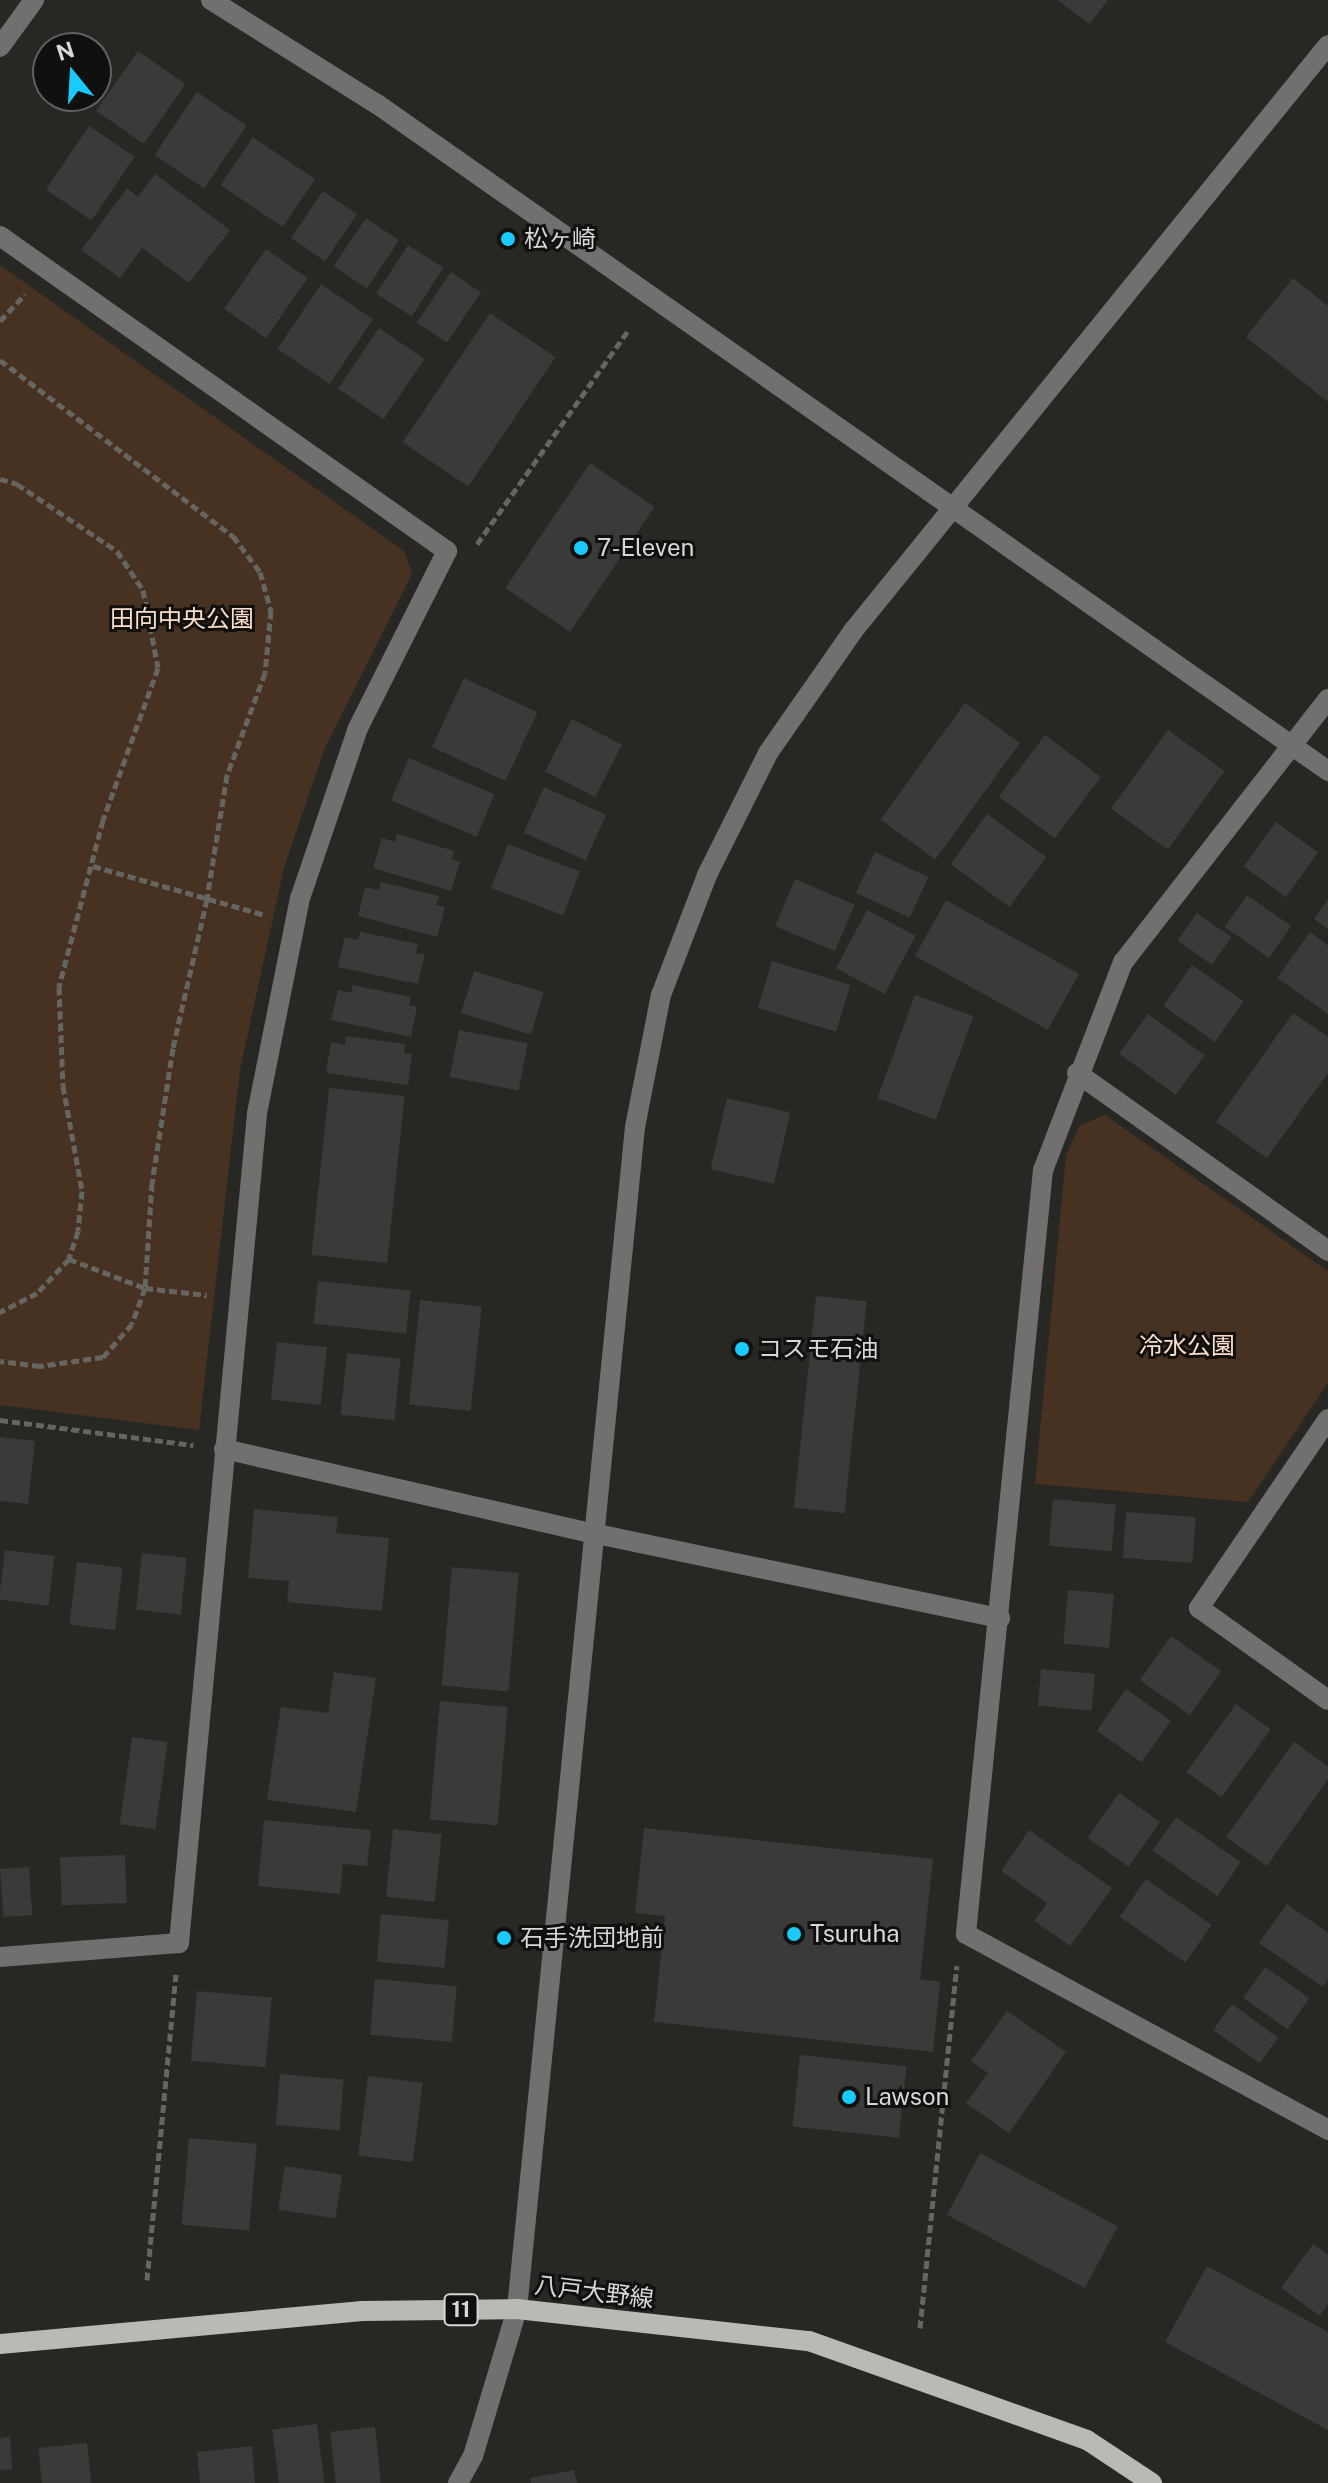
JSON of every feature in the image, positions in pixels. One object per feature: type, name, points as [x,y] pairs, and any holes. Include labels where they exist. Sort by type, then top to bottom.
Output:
[{"type":"main road","name":"八戸大野線","points":[[0,2344],[362,2311],[517,2309],[809,2341],[1087,2440],[1152,2483]]},
{"type":"street","points":[[0,47],[34,0]]},
{"type":"street","points":[[211,0],[377,104],[954,504],[1328,771]]},
{"type":"street","points":[[458,2483],[473,2456],[517,2309],[592,1533],[635,1127],[661,995],[707,875],[768,753],[853,631],[1328,45]]},
{"type":"street","points":[[0,236],[447,551],[358,728],[295,922],[257,1114],[179,1943],[0,1957]]},
{"type":"street","points":[[1328,699],[1123,962],[1077,1073],[1043,1170],[966,1934],[1328,2130]]},
{"type":"street","points":[[1077,1073],[1328,1251]]},
{"type":"street","points":[[1328,1419],[1199,1608],[1328,1700]]},
{"type":"street","points":[[224,1449],[592,1533],[1000,1618]]},
{"type":"path","points":[[447,551],[472,551],[629,329]]},
{"type":"path","points":[[0,360],[233,536],[260,572],[271,611],[265,673],[227,775],[207,899],[171,1063],[152,1183],[145,1288],[132,1324],[103,1357],[40,1366],[0,1361]]},
{"type":"path","points":[[0,479],[17,484],[117,551],[143,590],[154,632],[158,668],[103,820],[93,866],[71,928],[59,987],[63,1086],[82,1191],[69,1259],[37,1293],[0,1312]]},
{"type":"path","points":[[93,866],[295,922]]},
{"type":"path","points":[[69,1259],[145,1288],[239,1299]]},
{"type":"path","points":[[0,1420],[224,1449]]},
{"type":"path","points":[[920,2328],[958,1953],[966,1934]]},
{"type":"path","points":[[147,2280],[179,1943]]},
{"type":"green space","name":"田向中央公園","points":[[0,265],[404,551],[412,574],[324,750],[284,868],[240,1070],[199,1430],[0,1405]]},
{"type":"green space","name":"冷水公園","points":[[1105,1115],[1328,1271],[1328,1383],[1248,1502],[1035,1484],[1066,1155],[1080,1125]]},
{"type":"building","points":[[1057,0],[1108,0],[1090,24]]},
{"type":"building","points":[[138,51],[186,84],[144,144],[98,112],[112,112],[112,88]]},
{"type":"building","points":[[197,92],[247,126],[204,189],[155,155]]},
{"type":"building","points":[[89,126],[135,157],[92,221],[46,190]]},
{"type":"building","points":[[253,137],[315,179],[283,227],[221,185]]},
{"type":"building","points":[[155,174],[230,230],[189,283],[142,248],[120,278],[81,250],[127,188],[138,197]]},
{"type":"building","points":[[323,191],[357,214],[325,261],[291,238]]},
{"type":"building","points":[[366,218],[399,240],[367,288],[334,266]]},
{"type":"building","points":[[408,245],[443,268],[412,317],[376,294]]},
{"type":"building","points":[[266,249],[308,278],[266,338],[224,309]]},
{"type":"building","points":[[451,272],[481,292],[447,343],[417,323]]},
{"type":"building","points":[[1293,278],[1328,306],[1328,402],[1246,337]]},
{"type":"building","points":[[321,284],[373,319],[330,384],[277,349]]},
{"type":"building","points":[[490,313],[555,357],[468,487],[403,442]]},
{"type":"building","points":[[379,328],[425,359],[384,419],[338,389]]},
{"type":"building","name":"7-Eleven","points":[[590,463],[655,507],[570,632],[506,588]]},
{"type":"building","points":[[464,678],[537,712],[505,781],[432,747]]},
{"type":"building","points":[[965,703],[1020,743],[935,859],[880,819]]},
{"type":"building","points":[[572,719],[622,744],[595,797],[545,772]]},
{"type":"building","points":[[1168,730],[1225,771],[1168,850],[1111,808]]},
{"type":"building","points":[[1045,735],[1101,777],[1055,839],[999,796]]},
{"type":"building","points":[[409,758],[495,794],[477,837],[391,800]]},
{"type":"building","points":[[544,787],[606,815],[586,860],[524,833]]},
{"type":"building","points":[[987,814],[1046,857],[1010,907],[951,864]]},
{"type":"building","points":[[1276,822],[1318,853],[1286,897],[1244,866]]},
{"type":"building","points":[[397,834],[454,851],[452,859],[460,862],[451,891],[373,868],[382,838],[395,842]]},
{"type":"building","points":[[508,844],[580,872],[563,915],[491,888]]},
{"type":"building","points":[[875,852],[928,877],[909,918],[856,893]]},
{"type":"building","points":[[795,879],[855,904],[835,951],[775,926]]},
{"type":"building","points":[[381,882],[439,896],[436,905],[445,907],[437,937],[358,916],[365,887],[379,890]]},
{"type":"building","points":[[1247,895],[1291,926],[1269,958],[1225,927]]},
{"type":"building","points":[[1328,899],[1328,929],[1314,919]]},
{"type":"building","points":[[946,900],[1079,974],[1048,1030],[915,956]]},
{"type":"building","points":[[867,910],[916,936],[885,994],[836,968]]},
{"type":"building","points":[[1197,913],[1231,937],[1212,965],[1177,941]]},
{"type":"building","points":[[360,932],[418,944],[416,953],[425,954],[418,984],[338,967],[345,937],[358,940]]},
{"type":"building","points":[[1310,932],[1328,945],[1328,1014],[1277,978]]},
{"type":"building","points":[[772,961],[850,985],[836,1032],[758,1008]]},
{"type":"building","points":[[1192,965],[1244,1001],[1215,1042],[1163,1006]]},
{"type":"building","points":[[474,971],[544,992],[531,1034],[461,1013]]},
{"type":"building","points":[[353,985],[411,997],[409,1005],[417,1007],[411,1037],[331,1020],[338,990],[351,993]]},
{"type":"building","points":[[915,995],[973,1016],[936,1120],[877,1098]]},
{"type":"building","points":[[1293,1013],[1328,1037],[1328,1073],[1267,1158],[1216,1122]]},
{"type":"building","points":[[1148,1014],[1205,1055],[1176,1095],[1119,1054]]},
{"type":"building","points":[[459,1030],[528,1043],[519,1090],[450,1077]]},
{"type":"building","points":[[346,1036],[405,1044],[404,1053],[412,1054],[408,1085],[326,1073],[331,1042],[345,1045]]},
{"type":"building","points":[[329,1088],[405,1096],[387,1263],[311,1255]]},
{"type":"building","points":[[727,1098],[790,1113],[774,1184],[711,1169]]},
{"type":"building","points":[[318,1281],[410,1291],[406,1333],[314,1324]]},
{"type":"building","points":[[816,1296],[867,1301],[844,1513],[794,1508]]},
{"type":"building","points":[[420,1300],[482,1306],[471,1411],[409,1404]]},
{"type":"building","points":[[277,1342],[327,1347],[321,1405],[271,1400]]},
{"type":"building","points":[[347,1353],[401,1359],[394,1420],[341,1415]]},
{"type":"building","points":[[0,1437],[35,1441],[28,1504],[0,1501]]},
{"type":"building","points":[[1053,1499],[1116,1504],[1112,1551],[1049,1546]]},
{"type":"building","points":[[254,1509],[338,1517],[336,1533],[389,1538],[382,1611],[287,1602],[289,1581],[248,1578]]},
{"type":"building","points":[[1126,1512],[1196,1517],[1193,1563],[1123,1558]]},
{"type":"building","points":[[5,1550],[55,1556],[49,1606],[0,1600]]},
{"type":"building","points":[[142,1553],[187,1558],[181,1614],[136,1610]]},
{"type":"building","points":[[77,1562],[123,1568],[115,1630],[69,1625]]},
{"type":"building","points":[[452,1567],[519,1573],[508,1691],[442,1686]]},
{"type":"building","points":[[1068,1590],[1114,1594],[1109,1648],[1063,1644]]},
{"type":"building","points":[[1171,1636],[1221,1671],[1190,1715],[1140,1680]]},
{"type":"building","points":[[1041,1669],[1095,1674],[1092,1711],[1038,1706]]},
{"type":"building","points":[[334,1672],[376,1678],[356,1812],[267,1800],[281,1707],[328,1713]]},
{"type":"building","points":[[1126,1689],[1171,1721],[1142,1762],[1097,1731]]},
{"type":"building","points":[[440,1701],[508,1707],[497,1825],[430,1820]]},
{"type":"building","points":[[1236,1704],[1271,1729],[1221,1797],[1187,1772]]},
{"type":"building","points":[[132,1737],[168,1742],[155,1829],[120,1824]]},
{"type":"building","points":[[1294,1742],[1328,1766],[1328,1779],[1267,1866],[1226,1837]]},
{"type":"building","points":[[1119,1793],[1160,1822],[1128,1867],[1087,1838]]},
{"type":"building","points":[[1176,1817],[1241,1862],[1217,1896],[1152,1851]]},
{"type":"building","points":[[264,1820],[371,1830],[367,1866],[343,1864],[340,1894],[258,1886]]},
{"type":"building","name":"Tsuruha","points":[[644,1828],[933,1859],[920,1979],[940,1982],[933,2052],[654,2022],[665,1916],[635,1913]]},
{"type":"building","points":[[393,1829],[442,1834],[435,1902],[386,1897]]},
{"type":"building","points":[[1029,1830],[1112,1888],[1070,1946],[1034,1921],[1047,1903],[1001,1871]]},
{"type":"building","points":[[125,1855],[127,1903],[62,1905],[60,1857]]},
{"type":"building","points":[[29,1867],[32,1915],[3,1917],[0,1869]]},
{"type":"building","points":[[1146,1879],[1212,1925],[1185,1963],[1120,1917]]},
{"type":"building","points":[[1287,1904],[1328,1933],[1328,1980],[1323,1987],[1259,1943]]},
{"type":"building","points":[[381,1914],[449,1920],[445,1968],[377,1962]]},
{"type":"building","points":[[1265,1967],[1309,1998],[1287,2029],[1243,1998]]},
{"type":"building","points":[[375,1979],[457,1986],[452,2042],[370,2035]]},
{"type":"building","points":[[197,1991],[272,1998],[266,2067],[191,2061]]},
{"type":"building","points":[[1232,2004],[1278,2038],[1259,2063],[1213,2030]]},
{"type":"building","points":[[1007,2011],[1066,2052],[1009,2133],[966,2103],[988,2073],[971,2061]]},
{"type":"building","name":"Lawson","points":[[800,2055],[906,2066],[899,2138],[792,2127]]},
{"type":"building","points":[[280,2074],[344,2080],[339,2130],[276,2125]]},
{"type":"building","points":[[368,2076],[423,2083],[413,2162],[358,2155]]},
{"type":"building","points":[[189,2138],[257,2144],[249,2231],[181,2225]]},
{"type":"building","points":[[980,2153],[1118,2226],[1085,2288],[947,2215]]},
{"type":"building","points":[[285,2166],[342,2175],[335,2219],[278,2209]]},
{"type":"building","points":[[1313,2244],[1328,2254],[1328,2304],[1320,2316],[1281,2288]]},
{"type":"building","points":[[1207,2266],[1328,2332],[1328,2430],[1165,2342]]},
{"type":"building","points":[[317,2424],[324,2483],[279,2483],[272,2429]]},
{"type":"building","points":[[375,2427],[381,2483],[336,2483],[330,2432]]},
{"type":"building","points":[[10,2437],[12,2469],[0,2470],[0,2438]]},
{"type":"building","points":[[87,2443],[91,2483],[42,2483],[38,2448]]},
{"type":"building","points":[[252,2446],[255,2483],[200,2483],[197,2452]]},
{"type":"building","points":[[574,2470],[577,2483],[531,2483],[530,2478]]},
{"type":"place","name":"松ヶ崎","points":[[508,239]]},
{"type":"place","name":"7-Eleven","points":[[581,548]]},
{"type":"place","name":"コスモ石油","points":[[742,1349]]},
{"type":"place","name":"Tsuruha","points":[[794,1934]]},
{"type":"place","name":"石手洗団地前","points":[[504,1938]]},
{"type":"place","name":"Lawson","points":[[849,2097]]}]
